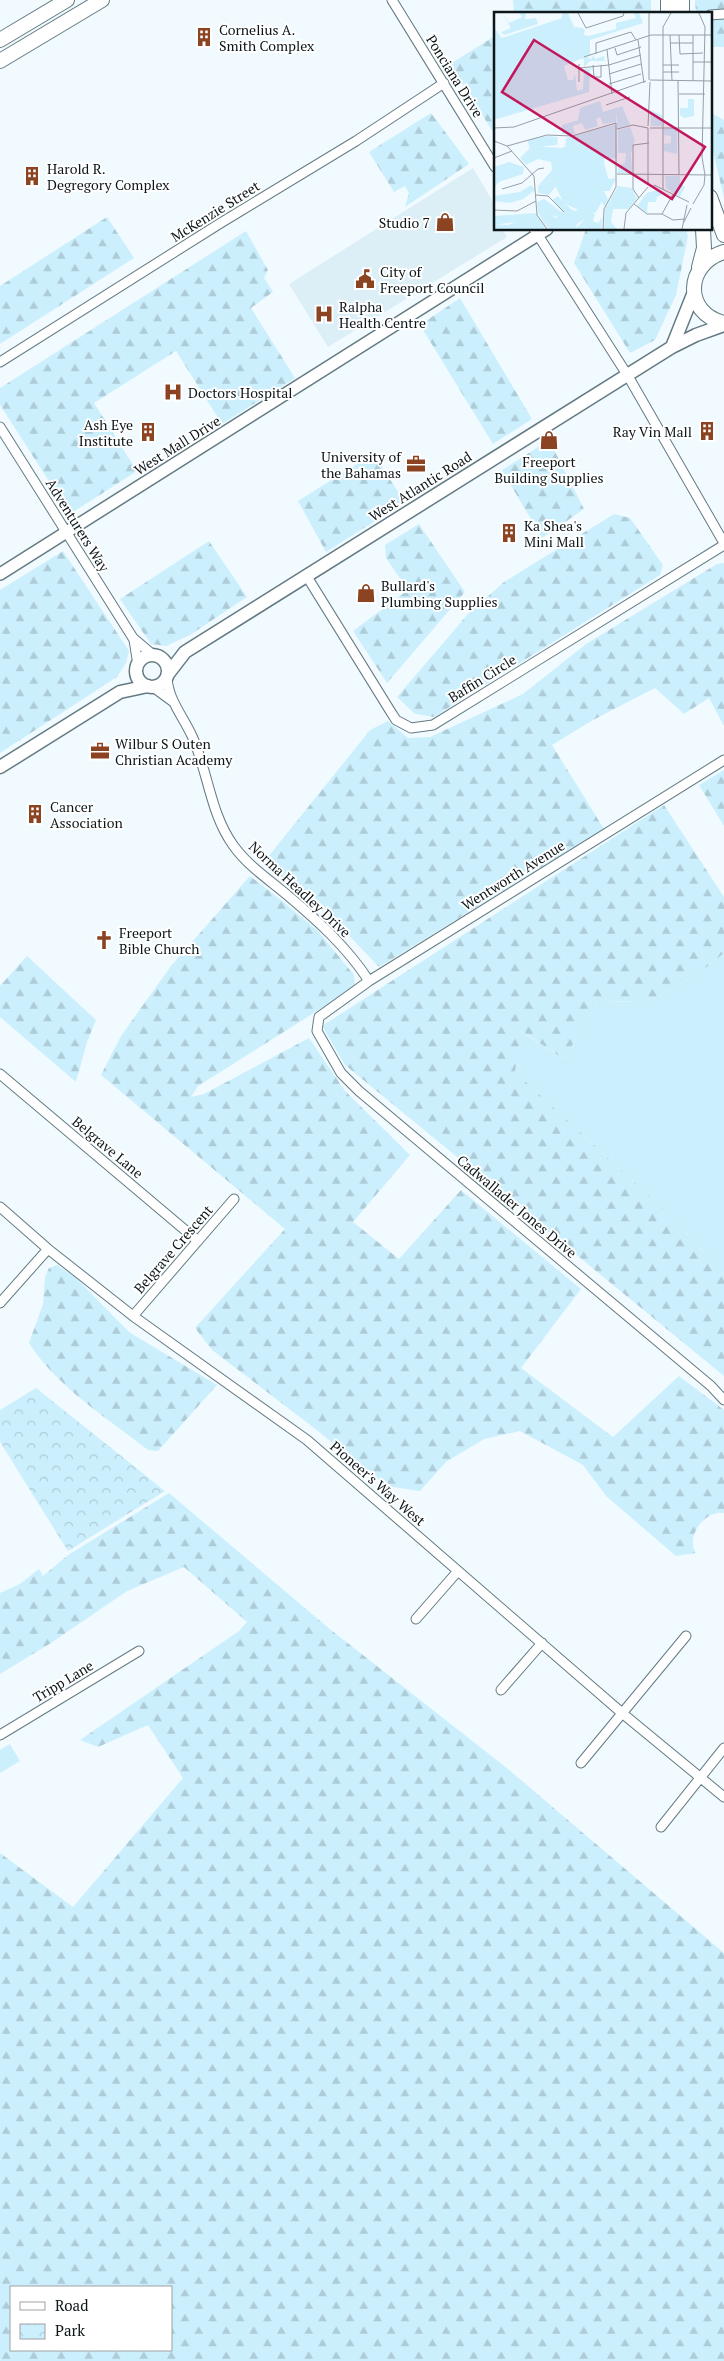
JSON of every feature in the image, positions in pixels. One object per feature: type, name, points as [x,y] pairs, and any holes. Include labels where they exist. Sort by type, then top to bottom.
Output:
[{"type":"main road","points":[[0,40],[67,0]]},
{"type":"main road","points":[[0,61],[102,0]]},
{"type":"main road","points":[[712,202],[724,235]]},
{"type":"main road","points":[[672,348],[694,292],[704,248],[703,230]]},
{"type":"main road","points":[[698,270],[714,255],[724,252]]},
{"type":"main road","points":[[694,292],[701,310],[708,317],[724,324]]},
{"type":"main road","name":"West Atlantic Road","points":[[0,767],[120,692],[161,684],[185,652],[672,348],[696,335],[724,324]]},
{"type":"main road","name":"West Atlantic Road","points":[[120,692],[146,657],[185,652]]},
{"type":"main road","points":[[155,656],[166,663],[167,676]]},
{"type":"main road","points":[[138,666],[140,681],[151,687]]},
{"type":"street","name":"Ponciana Drive","points":[[392,0],[494,165]]},
{"type":"street","name":"McKenzie Street","points":[[0,362],[219,224],[356,141],[444,83]]},
{"type":"street","points":[[540,231],[628,376],[724,544]]},
{"type":"street","name":"West Mall Drive","points":[[0,574],[65,531],[123,498],[540,231]]},
{"type":"street","name":"Adventurers Way","points":[[0,427],[133,638],[137,651],[138,666]]},
{"type":"street","name":"Baffin Circle","points":[[306,575],[396,720],[410,728],[433,725],[724,544]]},
{"type":"street","name":"Adventurers Way","points":[[133,638],[155,656]]},
{"type":"street","name":"Norma Headley Drive","points":[[167,676],[168,691],[192,736],[222,828],[233,845],[246,861],[320,923],[358,964],[369,981]]},
{"type":"street","name":"Norma Headley Drive","points":[[151,687],[174,703]]},
{"type":"street","name":"Wentworth Avenue","points":[[319,1017],[369,981],[724,760]]},
{"type":"street","name":"Cadwallader Jones Drive","points":[[319,1017],[317,1031],[324,1046],[341,1073],[359,1091],[711,1386],[724,1400]]},
{"type":"street","name":"Belgrave Lane","points":[[0,1074],[198,1241]]},
{"type":"street","name":"Belgrave Crescent","points":[[133,1316],[234,1199]]},
{"type":"street","name":"Pioneer's Way West","points":[[0,1207],[48,1249],[133,1316],[307,1440],[622,1713],[724,1797]]},
{"type":"street","points":[[0,1303],[48,1249]]},
{"type":"street","points":[[416,1619],[458,1571]]},
{"type":"street","points":[[581,1763],[686,1636]]},
{"type":"street","points":[[501,1690],[542,1643]]},
{"type":"street","name":"Tripp Lane","points":[[0,1735],[140,1651]]},
{"type":"street","points":[[661,1827],[724,1748]]},
{"type":"shaded area","points":[[473,168],[494,203],[494,230],[503,230],[507,237],[328,347],[289,284]]},
{"type":"green space","points":[[513,0],[651,0],[651,12],[514,12]]},
{"type":"green space","points":[[695,0],[724,0],[724,47],[712,47],[712,12],[696,12]]},
{"type":"green space","points":[[494,37],[494,133],[450,64]]},
{"type":"green space","points":[[431,113],[469,164],[405,207],[409,193],[405,186],[394,192],[369,152]]},
{"type":"green space","points":[[712,113],[724,120],[724,198],[712,147]]},
{"type":"green space","points":[[107,217],[134,258],[0,344],[0,286]]},
{"type":"green space","points":[[586,230],[686,230],[688,236],[676,295],[655,340],[630,353],[574,263]]},
{"type":"green space","points":[[246,231],[268,270],[264,278],[273,292],[251,308],[295,378],[222,424],[176,351],[94,403],[137,471],[70,514],[0,405],[0,388]]},
{"type":"green space","points":[[460,298],[532,419],[493,444],[420,325]]},
{"type":"green space","points":[[549,440],[584,509],[542,538],[502,470]]},
{"type":"green space","points":[[373,454],[405,502],[326,552],[298,501]]},
{"type":"green space","points":[[614,514],[630,518],[663,565],[660,575],[434,717],[415,714],[397,697],[468,614],[504,582]]},
{"type":"green space","points":[[419,524],[465,592],[387,683],[353,631],[408,590],[386,558],[385,545]]},
{"type":"green space","points":[[209,541],[247,597],[190,635],[166,646],[151,644],[120,599]]},
{"type":"green space","points":[[63,551],[129,651],[126,663],[117,677],[0,753],[0,590]]},
{"type":"green space","points":[[724,563],[724,726],[709,698],[684,714],[655,688],[593,720],[552,745],[604,829],[379,967],[336,922],[264,862],[370,730],[388,721],[408,738],[430,737],[523,694],[586,644],[717,564]]},
{"type":"green space","points":[[724,770],[724,826],[699,785]]},
{"type":"green space","points":[[664,805],[724,897],[724,953],[698,974],[647,1002],[598,1001],[564,1059],[521,1031],[515,1072],[669,1214],[724,1275],[724,1376],[345,1065],[322,1026]]},
{"type":"green space","points":[[250,876],[318,931],[354,975],[355,987],[198,1086],[191,1097],[204,1094],[309,1038],[345,1091],[410,1155],[353,1222],[399,1259],[461,1190],[581,1289],[521,1368],[613,1437],[679,1376],[724,1410],[724,1513],[710,1516],[699,1525],[693,1539],[696,1553],[676,1556],[606,1496],[583,1465],[520,1431],[484,1439],[446,1462],[420,1491],[386,1486],[212,1350],[195,1328],[285,1229],[101,1075],[121,1036],[171,966]]},
{"type":"green space","points":[[724,953],[724,1275],[669,1214],[515,1072],[520,1031],[564,1059],[598,1001],[647,1002],[698,974]]},
{"type":"green space","points":[[27,956],[96,1020],[87,1042],[76,1082],[0,1017],[0,986]]},
{"type":"green space","points":[[57,1265],[75,1277],[129,1332],[217,1385],[158,1451],[148,1450],[68,1388],[40,1359],[29,1343],[43,1304],[45,1277],[49,1268]]},
{"type":"green space","points":[[36,1388],[165,1491],[68,1551],[0,1442],[0,1410]]},
{"type":"green space","points":[[169,1493],[331,1630],[508,1769],[724,1953],[724,2361],[0,2361],[0,1853],[73,1907],[183,1778],[148,1725],[98,1747],[80,1740],[239,1631],[247,1622],[184,1567],[127,1591],[51,1643],[0,1674],[0,1593],[20,1584],[39,1569],[43,1576],[68,1555]]},
{"type":"green space","points":[[10,1744],[20,1761],[0,1773],[0,1750]]},
{"type":"place","name":"Cornelius A. Smith Complex","points":[[204,37]]},
{"type":"place","name":"Harold R. Degregory Complex","points":[[32,176]]},
{"type":"place","name":"Studio 7","points":[[445,222]]},
{"type":"place","name":"City of Freeport Council","points":[[365,279]]},
{"type":"place","name":"Ralpha Health Centre","points":[[324,314]]},
{"type":"place","name":"Doctors Hospital","points":[[173,392]]},
{"type":"place","name":"Ray Vin Mall","points":[[707,431]]},
{"type":"place","name":"Ash Eye Institute","points":[[148,432]]},
{"type":"place","name":"Freeport Building Supplies","points":[[549,440]]},
{"type":"place","name":"University of the Bahamas","points":[[416,464]]},
{"type":"place","name":"Ka Shea's Mini Mall","points":[[509,533]]},
{"type":"place","name":"Bullard's Plumbing Supplies","points":[[366,593]]},
{"type":"place","name":"Wilbur S Outen Christian Academy","points":[[100,751]]},
{"type":"place","name":"Cancer Association","points":[[35,814]]},
{"type":"place","name":"Freeport Bible Church","points":[[104,940]]}]
